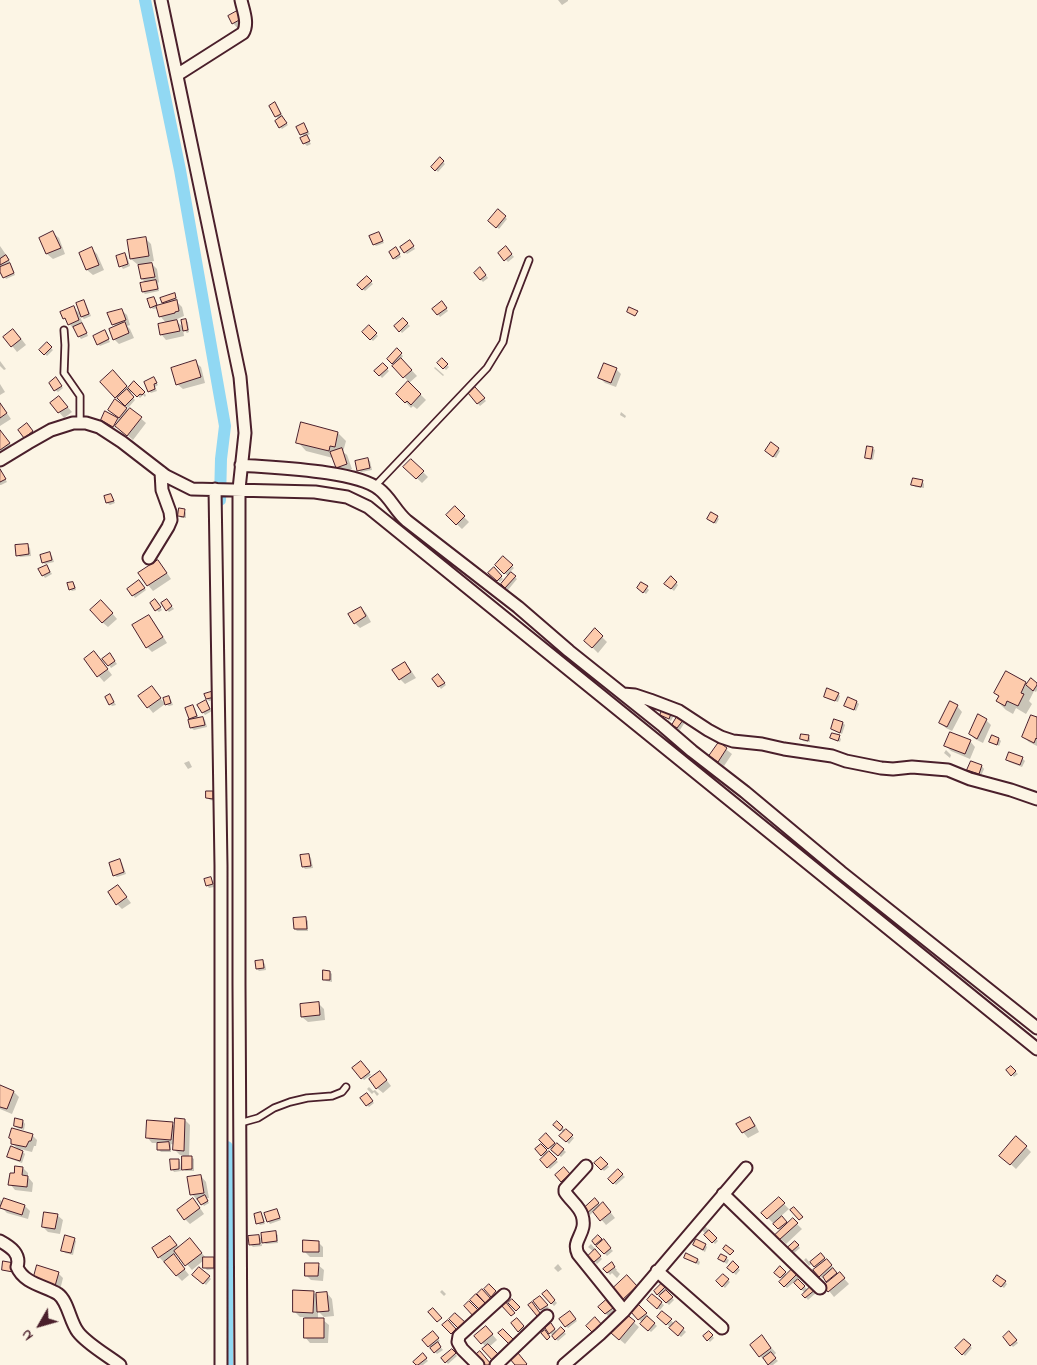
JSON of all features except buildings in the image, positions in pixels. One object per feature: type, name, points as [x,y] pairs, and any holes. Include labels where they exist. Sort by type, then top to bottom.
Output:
[{"type":"street","points":[[161,0],[240,377],[245,433],[241,465],[228,489],[221,857],[221,1365]]},
{"type":"street","points":[[177,75],[246,29],[241,0]]},
{"type":"street","points":[[0,460],[51,430],[73,423],[86,422],[99,427],[166,476],[192,489],[315,492],[347,497],[368,507],[1037,1049]]},
{"type":"street","points":[[241,465],[328,473],[356,479],[380,489],[400,516],[406,521],[518,607],[569,651],[841,872],[1037,1028]]},
{"type":"street","points":[[149,558],[171,520],[162,490],[161,472]]},
{"type":"street","points":[[228,489],[240,1123],[241,1365]]},
{"type":"street","points":[[624,694],[635,695],[679,711],[708,730],[733,741],[832,756],[846,761],[881,768],[912,767],[948,770],[970,779],[1011,790],[1037,800]]},
{"type":"street","points":[[586,1166],[565,1189],[565,1192],[582,1215],[582,1233],[576,1243],[576,1249],[624,1311]]},
{"type":"street","points":[[564,1365],[624,1311],[746,1168]]},
{"type":"street","points":[[723,1194],[820,1288]]},
{"type":"street","points":[[0,1241],[16,1253],[18,1259],[17,1268],[22,1274],[35,1284],[63,1298],[72,1323],[81,1337],[120,1365]]},
{"type":"street","points":[[657,1271],[722,1328]]},
{"type":"street","points":[[478,1365],[462,1349],[458,1342],[459,1336],[504,1294]]},
{"type":"street","points":[[496,1365],[547,1316]]},
{"type":"lane","points":[[375,486],[487,368],[503,342],[510,309],[529,260]]},
{"type":"lane","points":[[64,330],[64,373],[80,396],[80,422]]},
{"type":"lane","points":[[240,1123],[258,1118],[274,1108],[290,1102],[307,1098],[332,1096],[342,1092],[346,1087]]},
{"type":"waterway","points":[[145,0],[180,170],[225,426],[221,459],[220,500]]},
{"type":"waterway","points":[[227,1147],[227,1365]]}]
